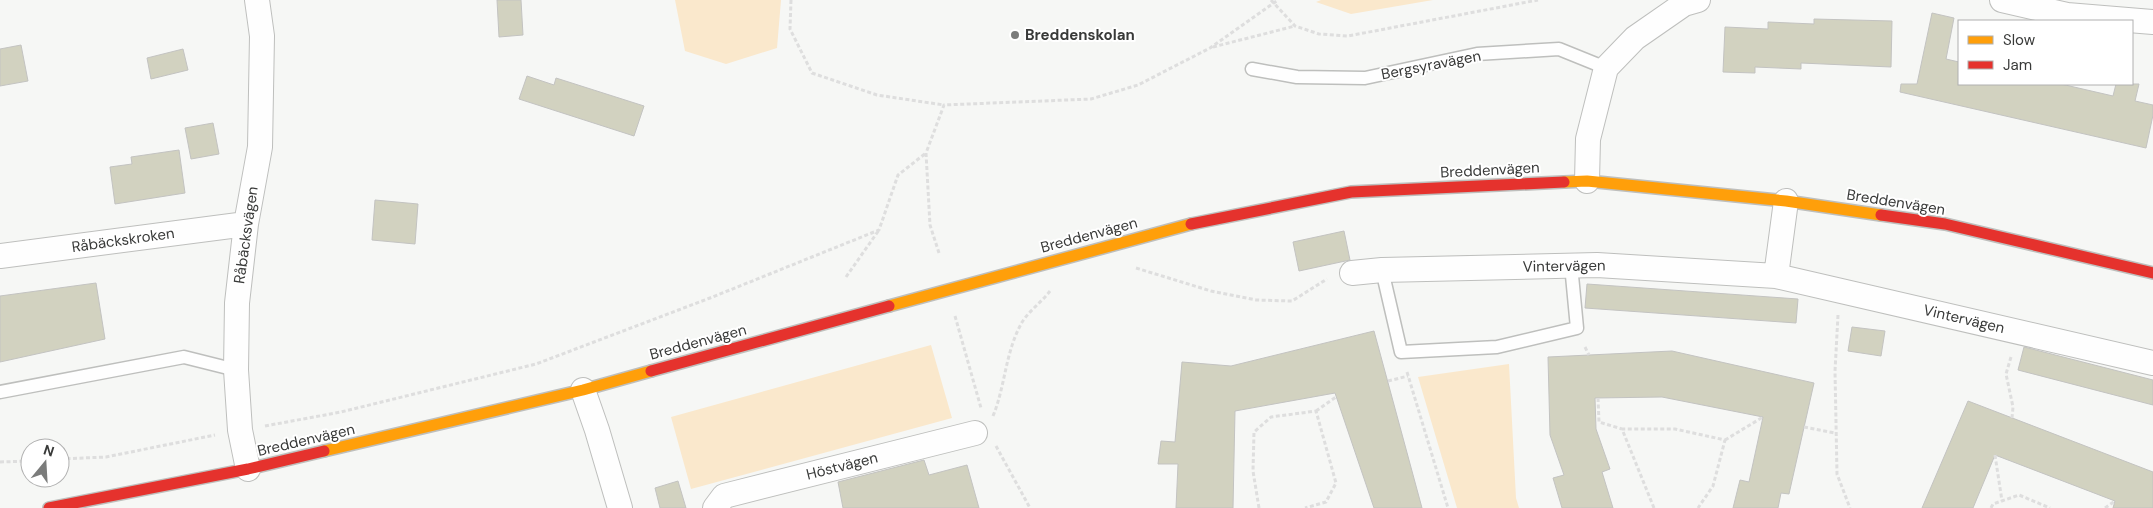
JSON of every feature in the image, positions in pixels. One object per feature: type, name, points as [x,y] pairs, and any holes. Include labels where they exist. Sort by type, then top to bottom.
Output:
[{"type":"street","name":"Råbäcksvägen","points":[[248,469],[240,430],[236,370],[237,304],[246,224],[260,147],[262,36],[257,0]]},
{"type":"street","points":[[1587,181],[1588,139],[1606,68],[1634,38],[1684,4],[1698,0]]},
{"type":"street","points":[[2002,0],[2067,15],[2128,20]]},
{"type":"street","points":[[2133,20],[2153,22]]},
{"type":"street","name":"Breddenvägen","points":[[49,508],[248,469],[583,390],[1172,228],[1351,192],[1587,181],[1786,201],[1945,224],[2153,273]]},
{"type":"street","points":[[1776,276],[1786,201]]},
{"type":"street","name":"Råbäckskroken","points":[[0,256],[246,224]]},
{"type":"street","name":"Vintervägen","points":[[1352,274],[1382,270],[1597,265],[1776,276],[2153,362]]},
{"type":"street","points":[[583,390],[620,508]]},
{"type":"street","name":"Höstvägen","points":[[715,508],[724,496],[985,427]]},
{"type":"lane","name":"Bergsyravägen","points":[[1252,69],[1297,77],[1366,78],[1477,54],[1559,48],[1606,68]]},
{"type":"lane","points":[[1382,270],[1401,352],[1497,347],[1577,328],[1571,265]]},
{"type":"lane","points":[[0,392],[184,357],[236,370]]},
{"type":"path","points":[[791,0],[790,29],[812,73],[878,96],[944,105],[1091,99],[1138,85],[1210,48],[1272,1],[1278,0]]},
{"type":"path","points":[[1272,1],[1295,26],[1319,34],[1348,36],[1538,0]]},
{"type":"path","points":[[1210,48],[1295,26]]},
{"type":"path","points":[[939,253],[930,225],[926,153],[944,105]]},
{"type":"path","points":[[846,277],[879,230],[898,175],[926,153]]},
{"type":"path","points":[[70,459],[106,457],[341,412],[536,364],[710,298],[879,230]]},
{"type":"path","points":[[1132,268],[1141,268],[1211,291],[1265,300],[1292,300],[1328,278],[1352,274]]},
{"type":"path","points":[[985,427],[1002,387],[1008,354],[1021,324],[1042,302],[1055,283]]},
{"type":"path","points":[[1840,290],[1835,371],[1835,433],[1837,474],[1850,508]]},
{"type":"path","points":[[952,308],[985,427],[1030,508]]},
{"type":"path","points":[[2012,418],[2013,408],[2006,374],[2017,331]]},
{"type":"path","points":[[1401,352],[1448,508]]},
{"type":"path","points":[[1388,381],[1408,376]]},
{"type":"path","points":[[1259,508],[1253,471],[1254,432],[1271,417],[1316,411],[1336,398]]},
{"type":"path","points":[[1598,398],[1599,422],[1622,428],[1675,429],[1724,440],[1763,417]]},
{"type":"path","points":[[1305,508],[1326,502],[1336,483],[1316,411]]},
{"type":"path","points":[[1804,427],[1835,433]]},
{"type":"path","points":[[1622,428],[1654,508]]},
{"type":"path","points":[[1698,508],[1713,486],[1724,440]]},
{"type":"path","points":[[1995,455],[2002,501]]},
{"type":"path","points":[[0,462],[20,461]]},
{"type":"path","points":[[1991,508],[1993,504],[2018,495],[2050,508]]},
{"type":"path","points":[[2105,508],[2116,501]]},
{"type":"shaded area","points":[[675,0],[781,0],[777,48],[726,64],[685,51]]},
{"type":"shaded area","points":[[1321,0],[1433,0],[1351,14],[1316,2]]},
{"type":"shaded area","points":[[931,345],[952,418],[691,489],[671,417]]},
{"type":"shaded area","points":[[1509,364],[1516,498],[1519,508],[1457,508],[1418,377]]},
{"type":"building","points":[[497,0],[521,0],[523,35],[499,37]]},
{"type":"building","points":[[1932,13],[1954,18],[1946,59],[1958,62],[1958,85],[2065,85],[2113,96],[2116,85],[2139,84],[2135,101],[2153,105],[2153,115],[2146,148],[1900,92],[1901,84],[1917,84]]},
{"type":"building","points":[[1814,19],[1892,21],[1891,67],[1801,63],[1801,69],[1755,67],[1755,73],[1723,72],[1725,27],[1768,29],[1768,22],[1814,24]]},
{"type":"building","points":[[21,45],[28,81],[0,86],[0,49]]},
{"type":"building","points":[[183,49],[188,70],[151,79],[147,58]]},
{"type":"building","points":[[527,76],[554,85],[556,78],[644,106],[634,136],[519,99]]},
{"type":"building","points":[[213,123],[219,154],[191,159],[185,128]]},
{"type":"building","points":[[179,150],[185,193],[115,204],[110,167],[132,164],[131,157]]},
{"type":"building","points":[[375,200],[418,204],[415,244],[372,240]]},
{"type":"building","points":[[1344,231],[1350,260],[1299,271],[1293,242]]},
{"type":"building","points":[[96,283],[105,339],[0,362],[0,296]]},
{"type":"building","points":[[1587,284],[1798,299],[1796,323],[1585,308]]},
{"type":"building","points":[[1852,327],[1885,331],[1881,356],[1848,351]]},
{"type":"building","points":[[1374,331],[1422,508],[1374,508],[1335,393],[1235,411],[1233,508],[1176,508],[1178,464],[1158,464],[1161,441],[1175,442],[1182,362],[1231,366]]},
{"type":"building","points":[[2024,347],[2153,380],[2153,405],[2018,370]]},
{"type":"building","points":[[1672,351],[1814,383],[1789,494],[1781,493],[1778,508],[1733,508],[1740,480],[1749,482],[1763,417],[1662,397],[1595,398],[1596,429],[1610,469],[1602,472],[1613,508],[1562,508],[1553,478],[1564,475],[1550,435],[1548,357]]},
{"type":"building","points":[[1968,401],[2153,472],[2153,508],[2113,508],[2115,501],[1995,455],[1973,508],[1922,508]]},
{"type":"building","points":[[924,460],[929,475],[967,465],[979,508],[843,508],[838,482]]},
{"type":"building","points":[[678,481],[686,508],[660,508],[655,488]]},
{"type":"traffic: slow","points":[[1564,182],[1587,181],[1786,201],[1881,215]]},
{"type":"traffic: slow","points":[[889,306],[1191,224]]},
{"type":"traffic: slow","points":[[324,451],[583,390],[651,371]]},
{"type":"traffic: jam","points":[[1191,224],[1351,192],[1564,182]]},
{"type":"traffic: jam","points":[[1881,215],[1945,224],[2153,273]]},
{"type":"traffic: jam","points":[[651,371],[889,306]]},
{"type":"traffic: jam","points":[[49,508],[248,469],[324,451]]},
{"type":"place","name":"Breddenskolan","points":[[1015,35]]}]
